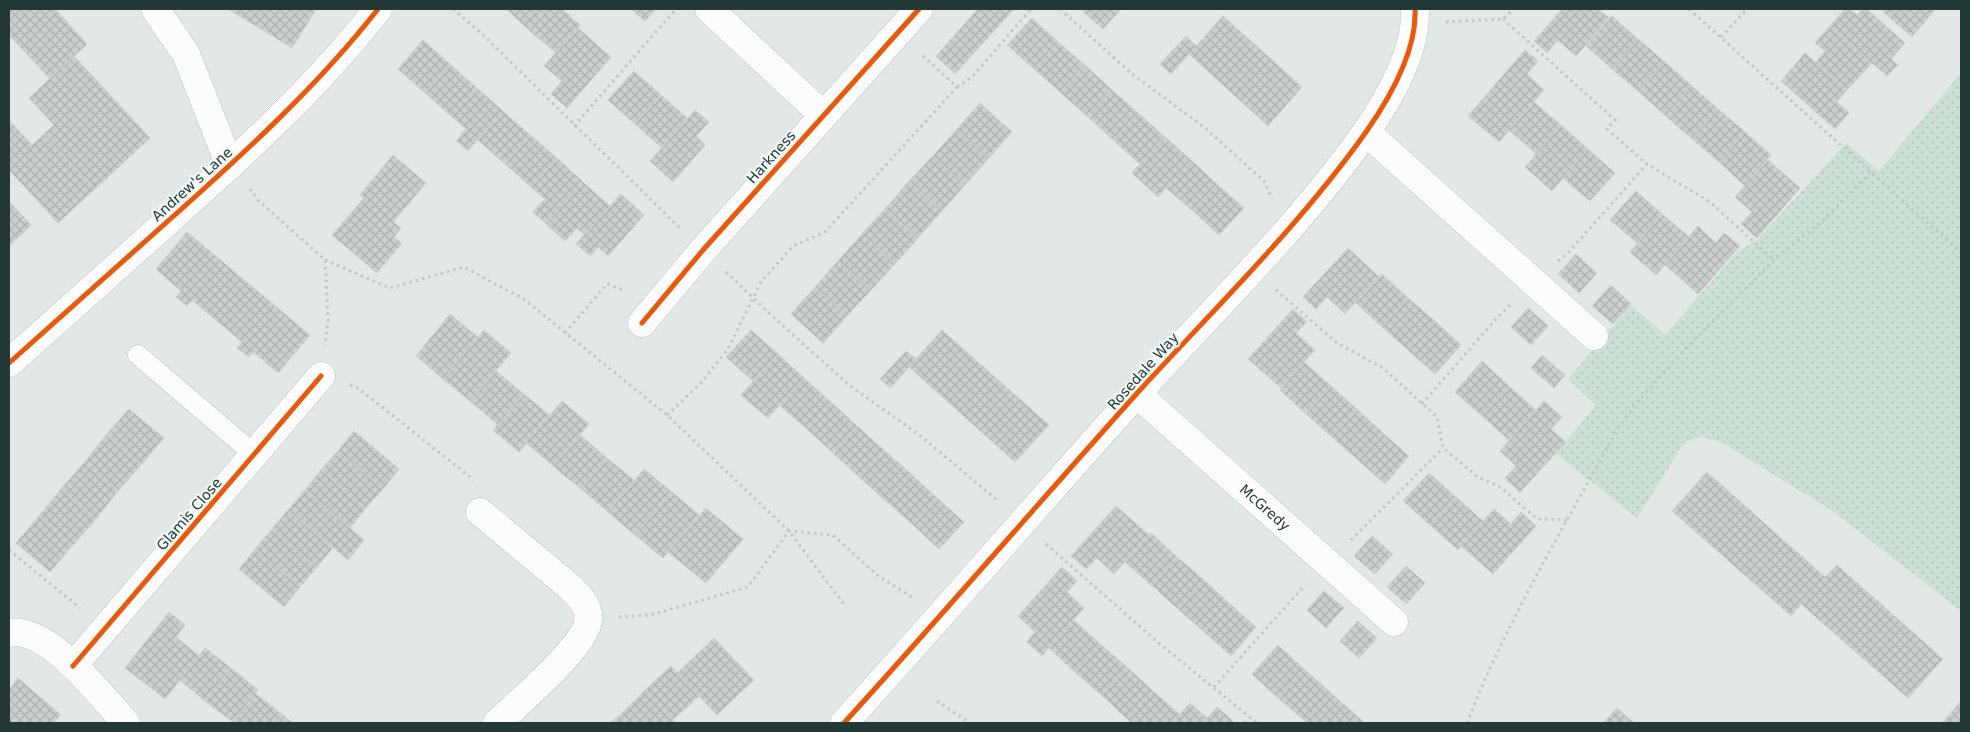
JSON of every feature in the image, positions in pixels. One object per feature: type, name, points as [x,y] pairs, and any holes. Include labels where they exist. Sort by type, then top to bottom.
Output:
[{"type":"street","points":[[156,9],[186,54],[230,166]]},
{"type":"street","name":"Andrew's Lane","points":[[9,363],[230,166],[317,81],[378,9]]},
{"type":"street","points":[[709,9],[823,115]]},
{"type":"street","name":"Harkness","points":[[642,323],[703,250],[919,9]]},
{"type":"street","name":"Rosedale Way","points":[[844,723],[1137,394],[1251,269],[1288,232],[1366,132],[1391,92],[1403,65],[1415,16]]},
{"type":"street","points":[[1366,132],[1594,336]]},
{"type":"street","name":"Glamis Close","points":[[73,666],[322,376]]},
{"type":"street","name":"McGredy","points":[[1137,394],[1394,622]]},
{"type":"street","points":[[480,512],[571,588],[587,609],[589,621],[570,652],[497,723]]},
{"type":"street","points":[[9,633],[17,631],[32,635],[56,649],[126,723]]},
{"type":"lane","points":[[138,355],[255,455]]},
{"type":"path","points":[[453,9],[481,33],[574,126],[754,299],[849,384],[922,437],[1023,522],[1161,645],[1257,723]]},
{"type":"path","points":[[574,126],[676,9]]},
{"type":"path","points":[[667,415],[701,383],[728,348],[761,282],[793,246],[825,232],[957,87],[972,77],[1031,9]]},
{"type":"path","points":[[1060,9],[1132,74],[1204,127],[1264,181],[1288,232]]},
{"type":"path","points":[[1503,19],[1513,9]]},
{"type":"path","points":[[1689,9],[1961,253]]},
{"type":"path","points":[[1721,37],[1747,9]]},
{"type":"path","points":[[1415,16],[1503,19],[1615,120],[1607,129],[1647,164],[1710,202],[1774,260]]},
{"type":"path","points":[[898,32],[957,87]]},
{"type":"path","points":[[230,166],[259,201],[325,260],[390,288],[464,267],[525,300],[667,415],[789,531],[846,607]]},
{"type":"path","points":[[1467,723],[1513,620],[1616,432],[1633,407],[1687,347],[1774,260],[1820,224],[1870,173]]},
{"type":"path","points":[[325,260],[328,320],[322,376],[358,388],[485,489],[480,512]]},
{"type":"path","points":[[1251,269],[1337,343],[1383,368],[1437,417],[1443,448],[1478,477],[1500,487],[1537,519],[1568,520]]},
{"type":"path","points":[[565,333],[591,304]]},
{"type":"path","points":[[789,531],[833,535],[877,575],[941,615]]},
{"type":"path","points":[[589,621],[650,615],[748,587],[789,531]]},
{"type":"path","points":[[9,550],[106,629]]},
{"type":"path","points":[[937,701],[970,723]]},
{"type":"path","points":[[1245,723],[1251,717]]},
{"type":"green space","points":[[1961,73],[1961,611],[1831,510],[1721,442],[1700,437],[1692,439],[1682,446],[1637,518],[1556,454],[1596,405],[1568,379],[1631,305],[1665,335],[1738,251],[1757,240],[1846,143],[1879,171]]},
{"type":"building","points":[[9,9],[55,9],[87,44],[50,79],[9,35]]},
{"type":"building","points":[[228,9],[316,9],[292,48]]},
{"type":"building","points":[[506,9],[547,9],[529,30]]},
{"type":"building","points":[[547,9],[562,9],[580,25],[556,53],[529,30]]},
{"type":"building","points":[[631,9],[656,9],[645,21]]},
{"type":"building","points":[[978,9],[1014,9],[955,74],[936,56]]},
{"type":"building","points":[[1080,9],[1121,9],[1103,29]]},
{"type":"building","points":[[1562,9],[1598,9],[1609,18],[1576,56],[1558,40],[1547,53],[1534,41]]},
{"type":"building","points":[[1845,9],[1849,9],[1857,15],[1862,9],[1867,9],[1905,43],[1891,59],[1898,65],[1887,76],[1830,26]]},
{"type":"building","points":[[1880,9],[1931,9],[1934,11],[1912,37]]},
{"type":"building","points":[[1223,16],[1302,87],[1268,126],[1189,54],[1171,74],[1160,64],[1186,36],[1196,46]]},
{"type":"building","points":[[1612,16],[1638,39],[1612,69],[1586,46]]},
{"type":"building","points":[[1032,18],[1058,42],[1034,69],[1007,45]]},
{"type":"building","points":[[1830,26],[1872,63],[1847,90],[1815,63],[1825,51],[1815,43]]},
{"type":"building","points":[[578,28],[611,57],[567,108],[551,94],[562,81],[544,66]]},
{"type":"building","points":[[1638,39],[1665,62],[1639,92],[1612,69]]},
{"type":"building","points":[[423,40],[450,64],[425,93],[398,69]]},
{"type":"building","points":[[1058,42],[1085,65],[1060,92],[1034,69]]},
{"type":"building","points":[[1525,50],[1538,61],[1527,74],[1544,90],[1499,142],[1468,116]]},
{"type":"building","points":[[1805,53],[1847,90],[1837,102],[1849,113],[1835,129],[1781,81]]},
{"type":"building","points":[[74,56],[150,138],[95,189],[44,134],[54,125],[29,98]]},
{"type":"building","points":[[1665,62],[1692,86],[1666,116],[1639,92]]},
{"type":"building","points":[[450,64],[477,88],[451,116],[425,93]]},
{"type":"building","points":[[1085,65],[1111,89],[1087,116],[1060,92]]},
{"type":"building","points":[[634,71],[661,95],[635,124],[608,100]]},
{"type":"building","points":[[1692,86],[1718,109],[1692,139],[1666,116]]},
{"type":"building","points":[[477,88],[503,111],[468,151],[456,141],[466,129],[451,116]]},
{"type":"building","points":[[1111,89],[1138,113],[1113,140],[1087,116]]},
{"type":"building","points":[[661,95],[687,118],[662,148],[635,124]]},
{"type":"building","points":[[1534,102],[1561,125],[1536,154],[1509,130]]},
{"type":"building","points":[[980,103],[1012,132],[989,158],[957,129]]},
{"type":"building","points":[[1718,109],[1745,132],[1719,162],[1692,139]]},
{"type":"building","points":[[695,110],[709,122],[696,136],[705,145],[673,182],[650,161]]},
{"type":"building","points":[[503,111],[530,135],[505,164],[478,140]]},
{"type":"building","points":[[1138,113],[1164,136],[1140,164],[1113,140]]},
{"type":"building","points":[[9,120],[32,145],[44,134],[95,189],[58,223],[9,170]]},
{"type":"building","points":[[1561,125],[1588,149],[1552,191],[1525,167]]},
{"type":"building","points":[[957,129],[989,158],[965,185],[933,156]]},
{"type":"building","points":[[1745,132],[1771,155],[1745,186],[1719,162]]},
{"type":"building","points":[[530,135],[557,158],[531,187],[505,164]]},
{"type":"building","points":[[1164,136],[1191,160],[1158,197],[1132,173]]},
{"type":"building","points":[[1588,149],[1615,173],[1590,201],[1563,178]]},
{"type":"building","points":[[393,155],[426,183],[393,222],[401,228],[394,237],[402,243],[377,273],[332,235],[364,198],[360,195]]},
{"type":"building","points":[[933,156],[965,185],[942,211],[909,181]]},
{"type":"building","points":[[557,158],[583,182],[546,224],[533,212],[545,199],[531,187]]},
{"type":"building","points":[[1191,160],[1217,184],[1193,211],[1166,188]]},
{"type":"building","points":[[1768,160],[1800,188],[1757,238],[1741,224],[1752,212],[1735,197]]},
{"type":"building","points":[[909,181],[942,211],[918,238],[886,208]]},
{"type":"building","points":[[583,182],[610,206],[585,235],[577,228],[565,241],[546,224]]},
{"type":"building","points":[[1217,184],[1244,208],[1219,235],[1193,211]]},
{"type":"building","points":[[1636,191],[1662,214],[1637,243],[1610,220]]},
{"type":"building","points":[[621,194],[644,215],[608,256],[598,247],[590,256],[576,244]]},
{"type":"building","points":[[9,201],[31,225],[9,246]]},
{"type":"building","points":[[886,208],[918,238],[895,264],[862,234]]},
{"type":"building","points":[[1662,214],[1689,237],[1656,275],[1630,252]]},
{"type":"building","points":[[1698,226],[1716,243],[1724,233],[1740,246],[1698,294],[1665,265]]},
{"type":"building","points":[[187,232],[310,335],[278,373],[253,352],[249,357],[237,348],[242,342],[192,300],[187,306],[176,297],[181,291],[156,269]]},
{"type":"building","points":[[862,234],[895,264],[871,290],[838,261]]},
{"type":"building","points":[[1348,248],[1379,277],[1345,314],[1327,297],[1316,309],[1303,297]]},
{"type":"building","points":[[1576,254],[1597,273],[1579,293],[1558,274]]},
{"type":"building","points":[[838,261],[871,290],[847,316],[815,287]]},
{"type":"building","points":[[1382,274],[1408,298],[1382,327],[1356,303]]},
{"type":"building","points":[[1611,285],[1631,304],[1613,324],[1592,306]]},
{"type":"building","points":[[815,287],[847,316],[823,343],[791,314]]},
{"type":"building","points":[[1408,298],[1435,321],[1408,350],[1382,327]]},
{"type":"building","points":[[1528,308],[1548,326],[1531,345],[1511,327]]},
{"type":"building","points":[[1293,309],[1307,322],[1296,333],[1315,350],[1281,388],[1248,359]]},
{"type":"building","points":[[450,314],[478,337],[443,379],[416,356]]},
{"type":"building","points":[[1435,321],[1461,345],[1435,374],[1408,350]]},
{"type":"building","points":[[484,330],[511,353],[470,401],[443,379]]},
{"type":"building","points":[[751,330],[778,354],[753,381],[726,357]]},
{"type":"building","points":[[942,330],[1049,425],[1015,462],[909,367],[890,388],[880,379],[906,351],[916,359]]},
{"type":"building","points":[[778,354],[804,378],[768,418],[741,395]]},
{"type":"building","points":[[1542,355],[1565,375],[1554,388],[1531,368]]},
{"type":"building","points":[[1482,361],[1509,386],[1482,416],[1455,392]]},
{"type":"building","points":[[1304,362],[1331,386],[1306,414],[1280,390]]},
{"type":"building","points":[[496,371],[524,394],[498,425],[470,401]]},
{"type":"building","points":[[804,378],[831,402],[807,429],[779,405]]},
{"type":"building","points":[[1331,386],[1357,409],[1332,437],[1306,414]]},
{"type":"building","points":[[1509,386],[1536,410],[1509,440],[1482,416]]},
{"type":"building","points":[[524,394],[549,415],[519,452],[493,430]]},
{"type":"building","points":[[562,401],[589,424],[553,466],[526,443]]},
{"type":"building","points":[[1544,401],[1562,417],[1551,429],[1566,442],[1520,492],[1505,478],[1516,466],[1500,451]]},
{"type":"building","points":[[831,402],[857,426],[833,453],[807,429]]},
{"type":"building","points":[[129,409],[164,438],[141,465],[106,435]]},
{"type":"building","points":[[1357,409],[1383,433],[1358,460],[1332,437]]},
{"type":"building","points":[[857,426],[884,450],[859,477],[833,453]]},
{"type":"building","points":[[354,431],[399,469],[383,489],[338,451]]},
{"type":"building","points":[[1383,433],[1409,456],[1385,484],[1358,460]]},
{"type":"building","points":[[106,435],[141,465],[118,491],[84,463]]},
{"type":"building","points":[[580,435],[607,458],[581,489],[553,466]]},
{"type":"building","points":[[884,450],[911,474],[886,501],[859,477]]},
{"type":"building","points":[[338,451],[383,489],[366,508],[321,470]]},
{"type":"building","points":[[607,458],[635,481],[608,512],[581,489]]},
{"type":"building","points":[[84,463],[118,491],[96,519],[61,489]]},
{"type":"building","points":[[644,469],[672,492],[635,535],[608,512]]},
{"type":"building","points":[[321,470],[366,508],[350,528],[305,490]]},
{"type":"building","points":[[1707,472],[1825,577],[1837,565],[1943,659],[1908,698],[1801,604],[1791,616],[1672,511]]},
{"type":"building","points":[[1429,473],[1456,497],[1430,525],[1403,501]]},
{"type":"building","points":[[911,474],[937,498],[913,525],[886,501]]},
{"type":"building","points":[[61,489],[96,519],[73,545],[39,516]]},
{"type":"building","points":[[305,490],[364,540],[348,560],[288,510]]},
{"type":"building","points":[[672,492],[699,515],[663,558],[635,535]]},
{"type":"building","points":[[1456,497],[1483,521],[1458,550],[1430,525]]},
{"type":"building","points":[[937,498],[964,522],[939,549],[913,525]]},
{"type":"building","points":[[1116,506],[1149,535],[1114,574],[1097,558],[1086,569],[1071,556]]},
{"type":"building","points":[[706,508],[743,539],[706,583],[668,552]]},
{"type":"building","points":[[1494,509],[1511,524],[1521,512],[1536,526],[1493,574],[1461,546]]},
{"type":"building","points":[[288,510],[333,548],[317,567],[272,529]]},
{"type":"building","points":[[39,516],[73,545],[50,572],[16,543]]},
{"type":"building","points":[[272,529],[317,567],[300,587],[255,549]]},
{"type":"building","points":[[1151,533],[1177,557],[1151,585],[1125,562]]},
{"type":"building","points":[[1372,536],[1393,554],[1375,574],[1354,556]]},
{"type":"building","points":[[255,549],[300,587],[284,607],[239,569]]},
{"type":"building","points":[[1177,557],[1204,580],[1178,609],[1151,585]]},
{"type":"building","points":[[1406,566],[1425,583],[1406,604],[1387,587]]},
{"type":"building","points":[[1062,567],[1077,581],[1067,592],[1084,608],[1042,656],[1027,642],[1035,632],[1018,616]]},
{"type":"building","points":[[1204,580],[1230,604],[1204,632],[1178,609]]},
{"type":"building","points":[[1324,591],[1344,608],[1326,628],[1307,610]]},
{"type":"building","points":[[1230,604],[1256,627],[1231,656],[1204,632]]},
{"type":"building","points":[[169,612],[185,625],[176,637],[199,656],[165,699],[125,668]]},
{"type":"building","points":[[1074,620],[1100,644],[1075,672],[1049,648]]},
{"type":"building","points":[[1358,621],[1377,638],[1359,658],[1340,641]]},
{"type":"building","points":[[714,638],[754,680],[717,715],[677,673]]},
{"type":"building","points":[[1100,644],[1127,667],[1101,695],[1075,672]]},
{"type":"building","points":[[1278,645],[1304,669],[1278,698],[1252,674]]},
{"type":"building","points":[[205,648],[231,668],[205,701],[180,680]]},
{"type":"building","points":[[671,666],[699,696],[673,720],[645,690]]},
{"type":"building","points":[[1127,667],[1153,691],[1127,719],[1101,695]]},
{"type":"building","points":[[231,668],[258,690],[233,722],[205,701]]},
{"type":"building","points":[[1304,669],[1331,693],[1305,721],[1278,698]]},
{"type":"building","points":[[18,678],[61,715],[53,723],[9,723],[9,690]]},
{"type":"building","points":[[645,690],[676,723],[628,723],[620,715]]},
{"type":"building","points":[[1153,691],[1179,714],[1171,723],[1132,723],[1127,719]]},
{"type":"building","points":[[255,693],[283,715],[277,723],[232,723]]},
{"type":"building","points":[[1331,693],[1357,716],[1350,723],[1307,723],[1305,721]]},
{"type":"building","points":[[1961,701],[1961,723],[1942,723]]},
{"type":"building","points":[[1190,703],[1207,718],[1217,707],[1233,721],[1231,723],[1171,723]]},
{"type":"building","points":[[1617,708],[1634,723],[1603,723]]},
{"type":"building","points":[[283,715],[293,723],[277,723]]},
{"type":"building","points":[[620,715],[628,723],[610,723]]},
{"type":"building","points":[[1357,716],[1365,723],[1350,723]]},
{"type":"cycle path","points":[[9,363],[251,146],[304,93],[378,9]]},
{"type":"cycle path","points":[[642,323],[703,250],[919,9]]},
{"type":"cycle path","points":[[844,723],[1140,390],[1314,200],[1366,132],[1384,105],[1400,74],[1406,57],[1411,41],[1415,9]]},
{"type":"cycle path","points":[[73,666],[321,376]]}]
